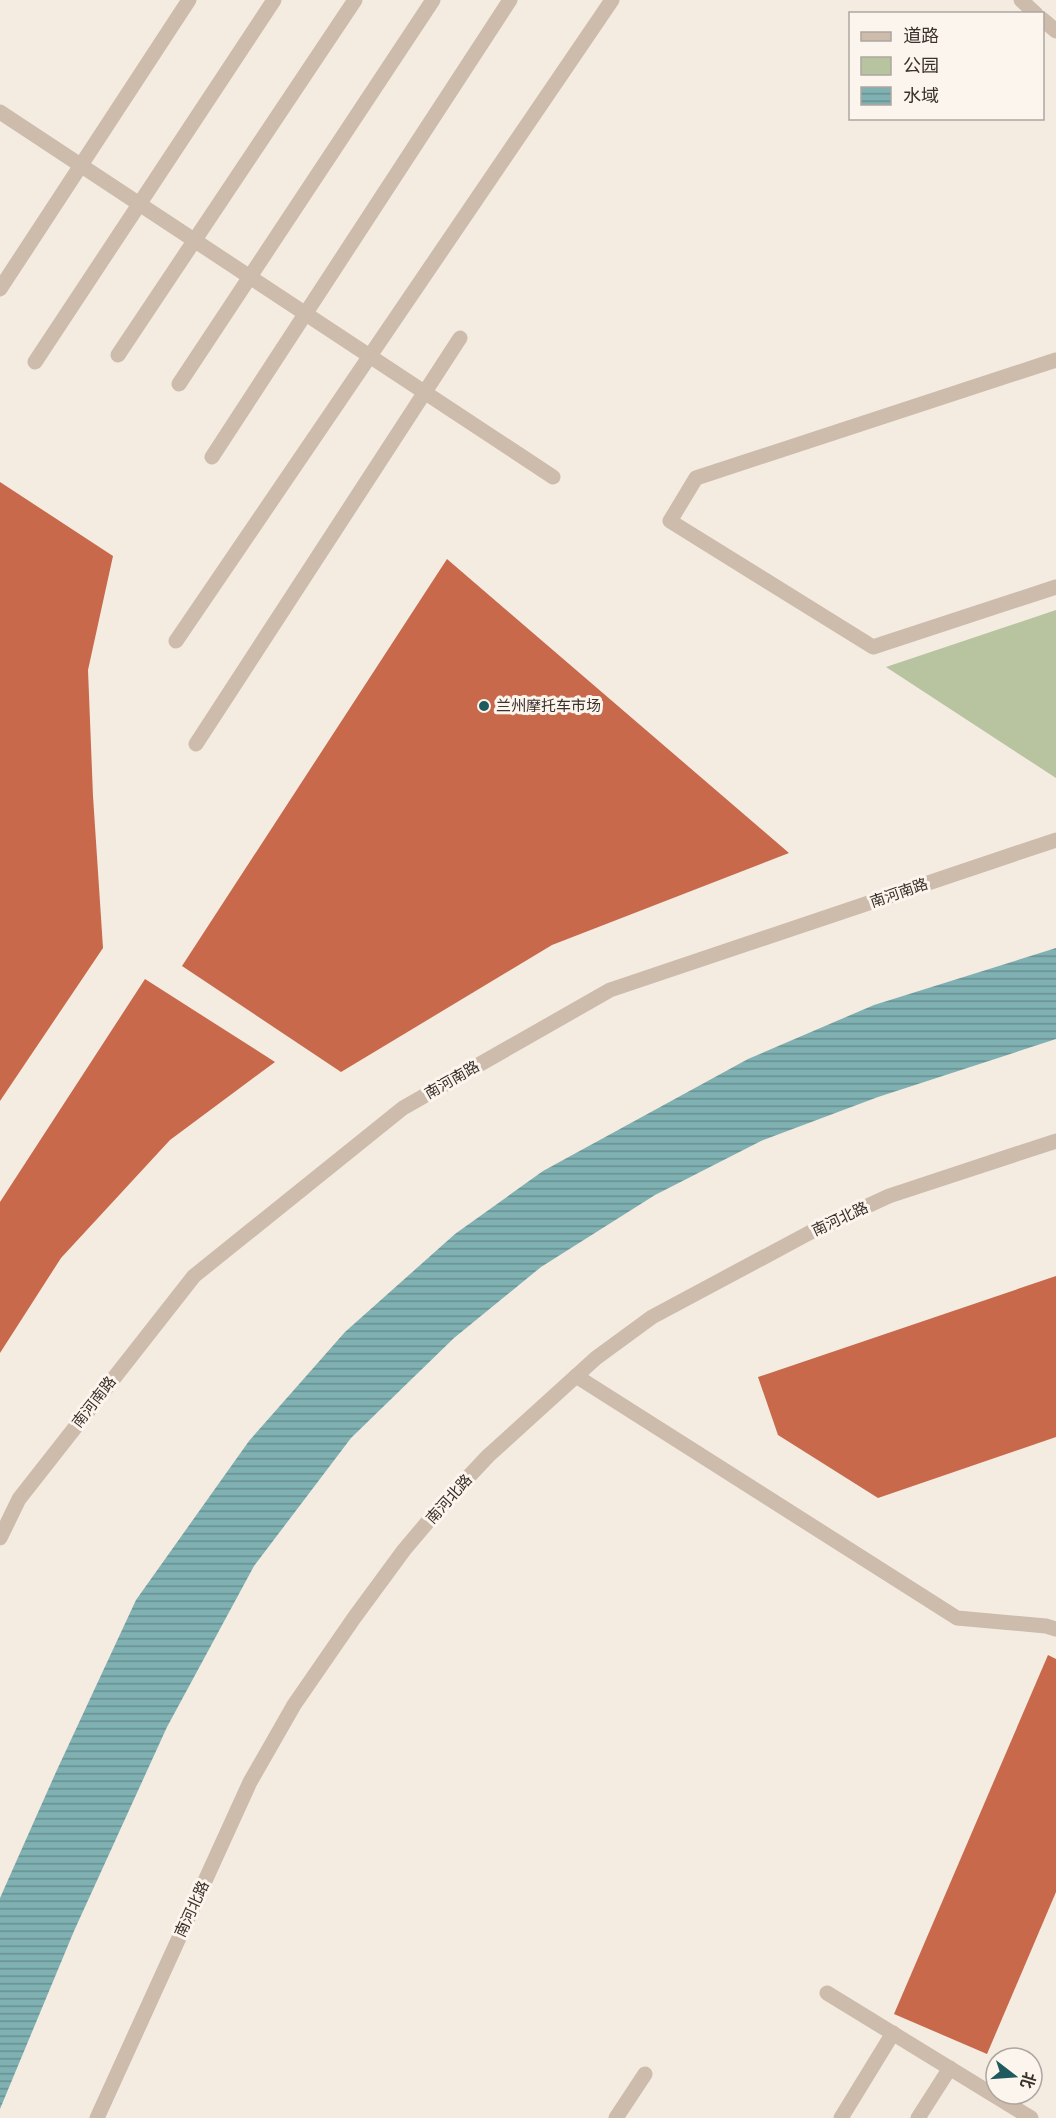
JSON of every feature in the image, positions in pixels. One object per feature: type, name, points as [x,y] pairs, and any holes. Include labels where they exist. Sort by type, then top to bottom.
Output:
[{"type":"street","points":[[0,289],[189,0]]},
{"type":"street","points":[[35,362],[274,0]]},
{"type":"street","points":[[118,355],[355,0]]},
{"type":"street","points":[[179,384],[434,0]]},
{"type":"street","points":[[212,457],[510,0]]},
{"type":"street","points":[[176,641],[612,0]]},
{"type":"street","points":[[1021,0],[1034,12]]},
{"type":"street","points":[[1044,21],[1056,31]]},
{"type":"street","points":[[0,112],[553,477]]},
{"type":"street","points":[[196,744],[460,338]]},
{"type":"street","points":[[1056,360],[696,478],[670,520],[873,647],[1056,587]]},
{"type":"street","name":"南河南路","points":[[0,1538],[20,1499],[194,1276],[404,1108],[610,990],[1056,840]]},
{"type":"street","name":"南河北路","points":[[97,2118],[250,1782],[294,1706],[398,1558],[442,1505],[488,1456],[596,1358],[652,1317],[809,1233],[889,1196],[1056,1141]]},
{"type":"street","points":[[576,1376],[957,1618],[1046,1626],[1056,1629]]},
{"type":"street","points":[[827,1993],[950,2068],[1007,2112],[1031,2118]]},
{"type":"street","points":[[841,2118],[893,2033]]},
{"type":"street","points":[[918,2118],[950,2068]]},
{"type":"street","points":[[616,2118],[645,2074]]},
{"type":"green space","points":[[1056,610],[1056,778],[886,667]]},
{"type":"water","points":[[1056,948],[1056,1039],[878,1097],[761,1141],[655,1195],[541,1267],[454,1338],[351,1438],[254,1566],[167,1727],[74,1931],[0,2109],[0,1898],[136,1600],[249,1441],[345,1332],[455,1234],[543,1171],[748,1059],[874,1005]]},
{"type":"building","points":[[0,482],[113,556],[88,670],[103,948],[0,1101]]},
{"type":"building","name":"兰州摩托车市场","points":[[447,559],[789,853],[552,945],[341,1072],[182,966]]},
{"type":"building","points":[[145,979],[275,1062],[170,1140],[61,1258],[0,1353],[0,1202]]},
{"type":"building","points":[[1056,1276],[1056,1437],[878,1498],[778,1435],[758,1377]]},
{"type":"building","points":[[1048,1655],[1056,1659],[1056,1892],[990,2046],[984,2046],[984,2053],[894,2014]]},
{"type":"place","name":"兰州摩托车市场","points":[[484,706]]}]
